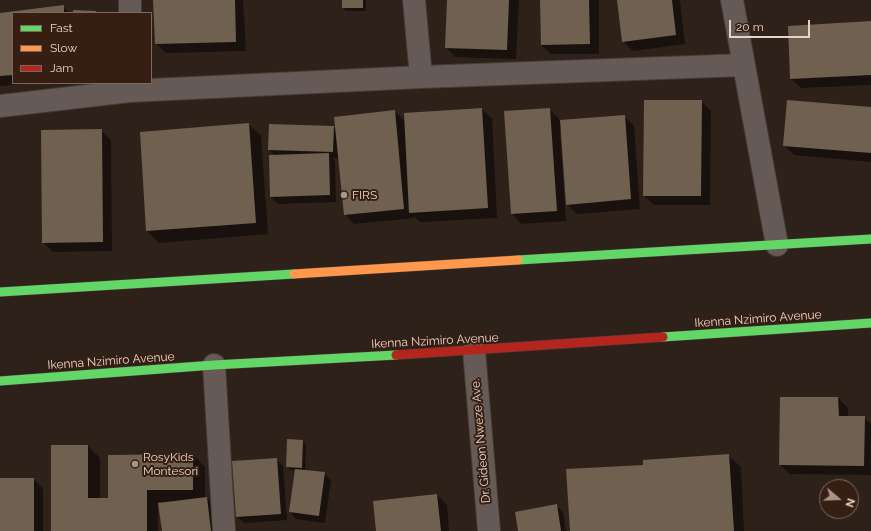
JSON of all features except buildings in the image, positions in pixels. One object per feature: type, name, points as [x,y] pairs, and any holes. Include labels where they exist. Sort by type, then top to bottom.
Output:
[{"type":"street","points":[[130,0],[130,12]]},
{"type":"street","points":[[414,0],[421,77]]},
{"type":"street","points":[[732,0],[777,245]]},
{"type":"street","points":[[0,106],[130,87],[744,65]]},
{"type":"street","points":[[0,292],[871,239]]},
{"type":"street","name":"Ikenna Nzimiro Avenue","points":[[0,381],[214,365],[474,350],[871,323]]},
{"type":"street","name":"Dr. Gideon Nweze Ave.","points":[[474,350],[489,531]]},
{"type":"street","points":[[214,365],[224,531]]},
{"type":"traffic: fast","points":[[518,260],[871,239]]},
{"type":"traffic: fast","points":[[0,292],[294,274]]},
{"type":"traffic: fast","points":[[663,337],[871,323]]},
{"type":"traffic: fast","points":[[0,381],[214,365],[396,355]]},
{"type":"traffic: slow","points":[[294,274],[518,260]]},
{"type":"traffic: jam","points":[[396,355],[663,337]]},
{"type":"place","name":"FIRS","points":[[344,195]]},
{"type":"place","name":"RosyKids Montesori","points":[[135,464]]}]
